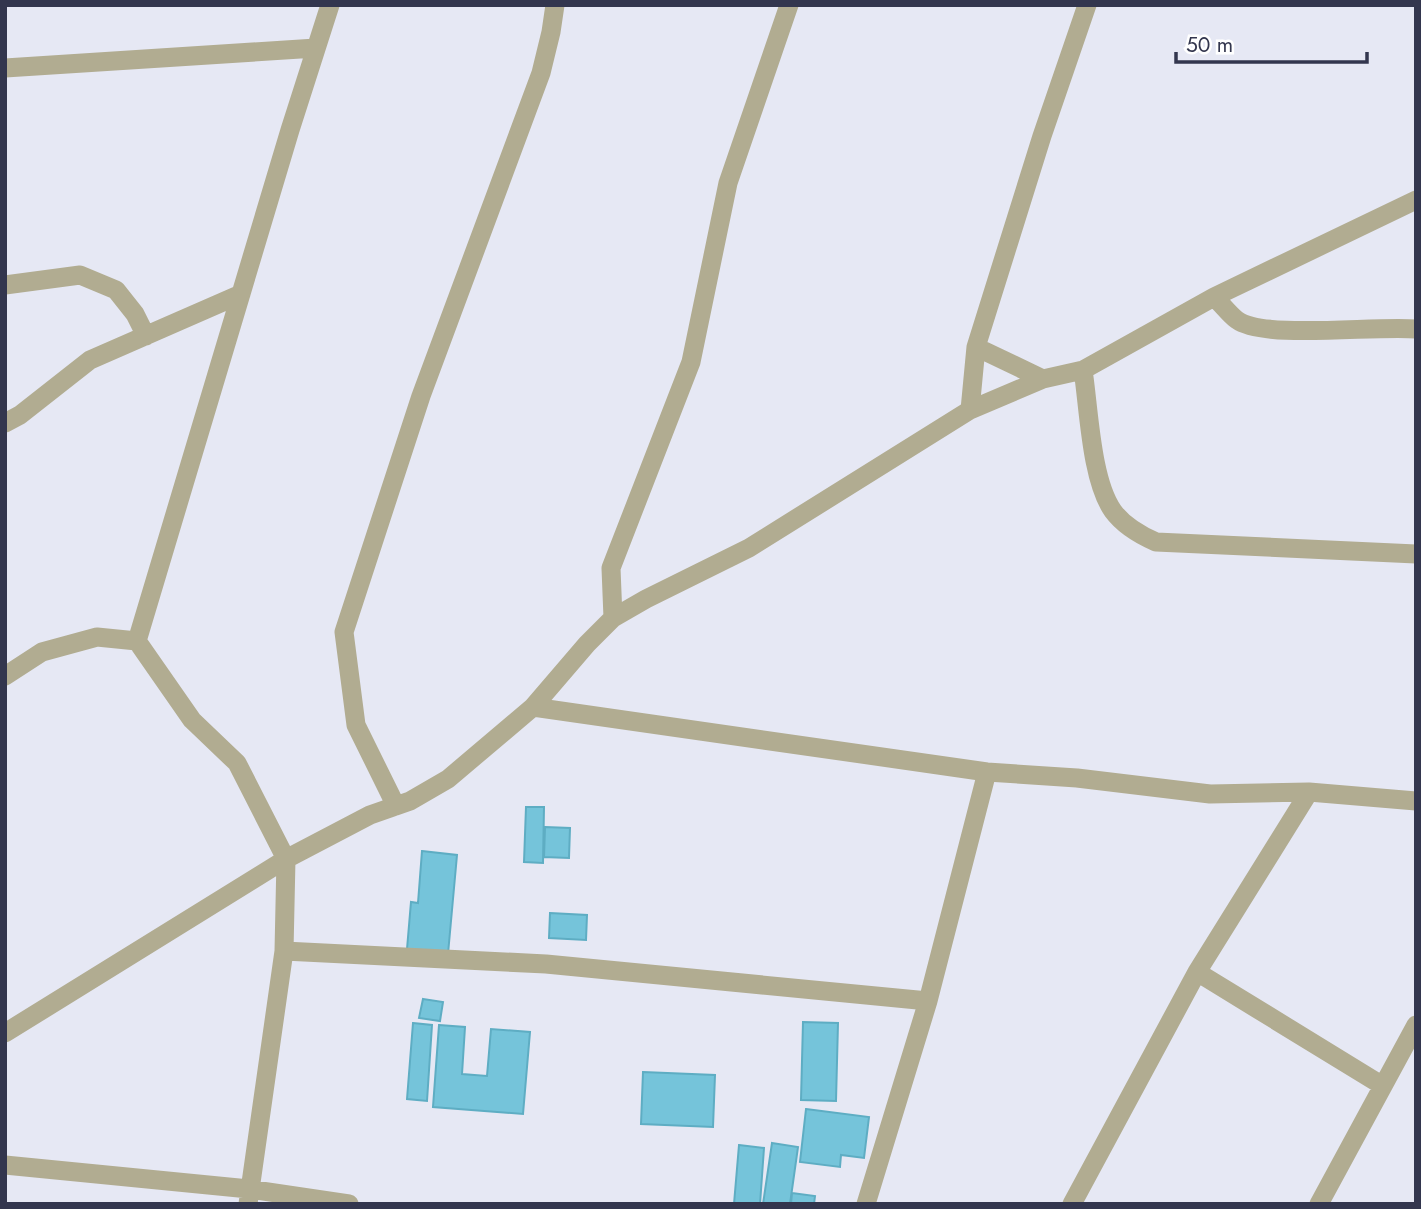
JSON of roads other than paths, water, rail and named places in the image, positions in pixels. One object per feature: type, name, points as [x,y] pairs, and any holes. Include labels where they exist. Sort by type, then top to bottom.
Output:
[{"type":"street","points":[[137,640],[330,5]]},
{"type":"street","points":[[396,806],[356,725],[344,632],[421,396],[541,73],[555,5]]},
{"type":"street","points":[[613,618],[611,568],[691,362],[728,183],[789,5]]},
{"type":"street","points":[[970,410],[976,347],[1042,136],[1087,5]]},
{"type":"street","points":[[5,68],[316,48]]},
{"type":"street","points":[[5,1033],[286,859],[370,815],[410,801],[448,779],[533,707],[613,618],[749,548],[970,410],[1043,379],[1083,370],[1214,297],[1416,200]]},
{"type":"street","points":[[5,285],[80,275],[116,290],[135,314],[146,336]]},
{"type":"street","points":[[5,423],[20,415],[90,360],[241,294]]},
{"type":"street","points":[[1214,297],[1238,321],[1255,328],[1331,331],[1392,327],[1416,329]]},
{"type":"street","points":[[976,347],[1043,379]]},
{"type":"street","points":[[1083,370],[1099,480],[1113,511],[1135,533],[1156,542],[1416,554]]},
{"type":"street","points":[[5,676],[42,652],[97,637],[137,640]]},
{"type":"street","points":[[137,640],[192,720],[237,763],[286,859],[284,951],[248,1197]]},
{"type":"street","points":[[533,707],[987,772],[1077,778],[1210,794],[1309,792],[1416,801]]},
{"type":"street","points":[[866,1204],[928,1001],[987,772]]},
{"type":"street","points":[[1072,1204],[1197,972],[1309,792]]},
{"type":"street","points":[[284,951],[546,964],[928,1001]]},
{"type":"street","points":[[1197,972],[1383,1086]]},
{"type":"street","points":[[1319,1204],[1416,1025]]},
{"type":"street","points":[[5,1165],[248,1197],[349,1204]]}]
